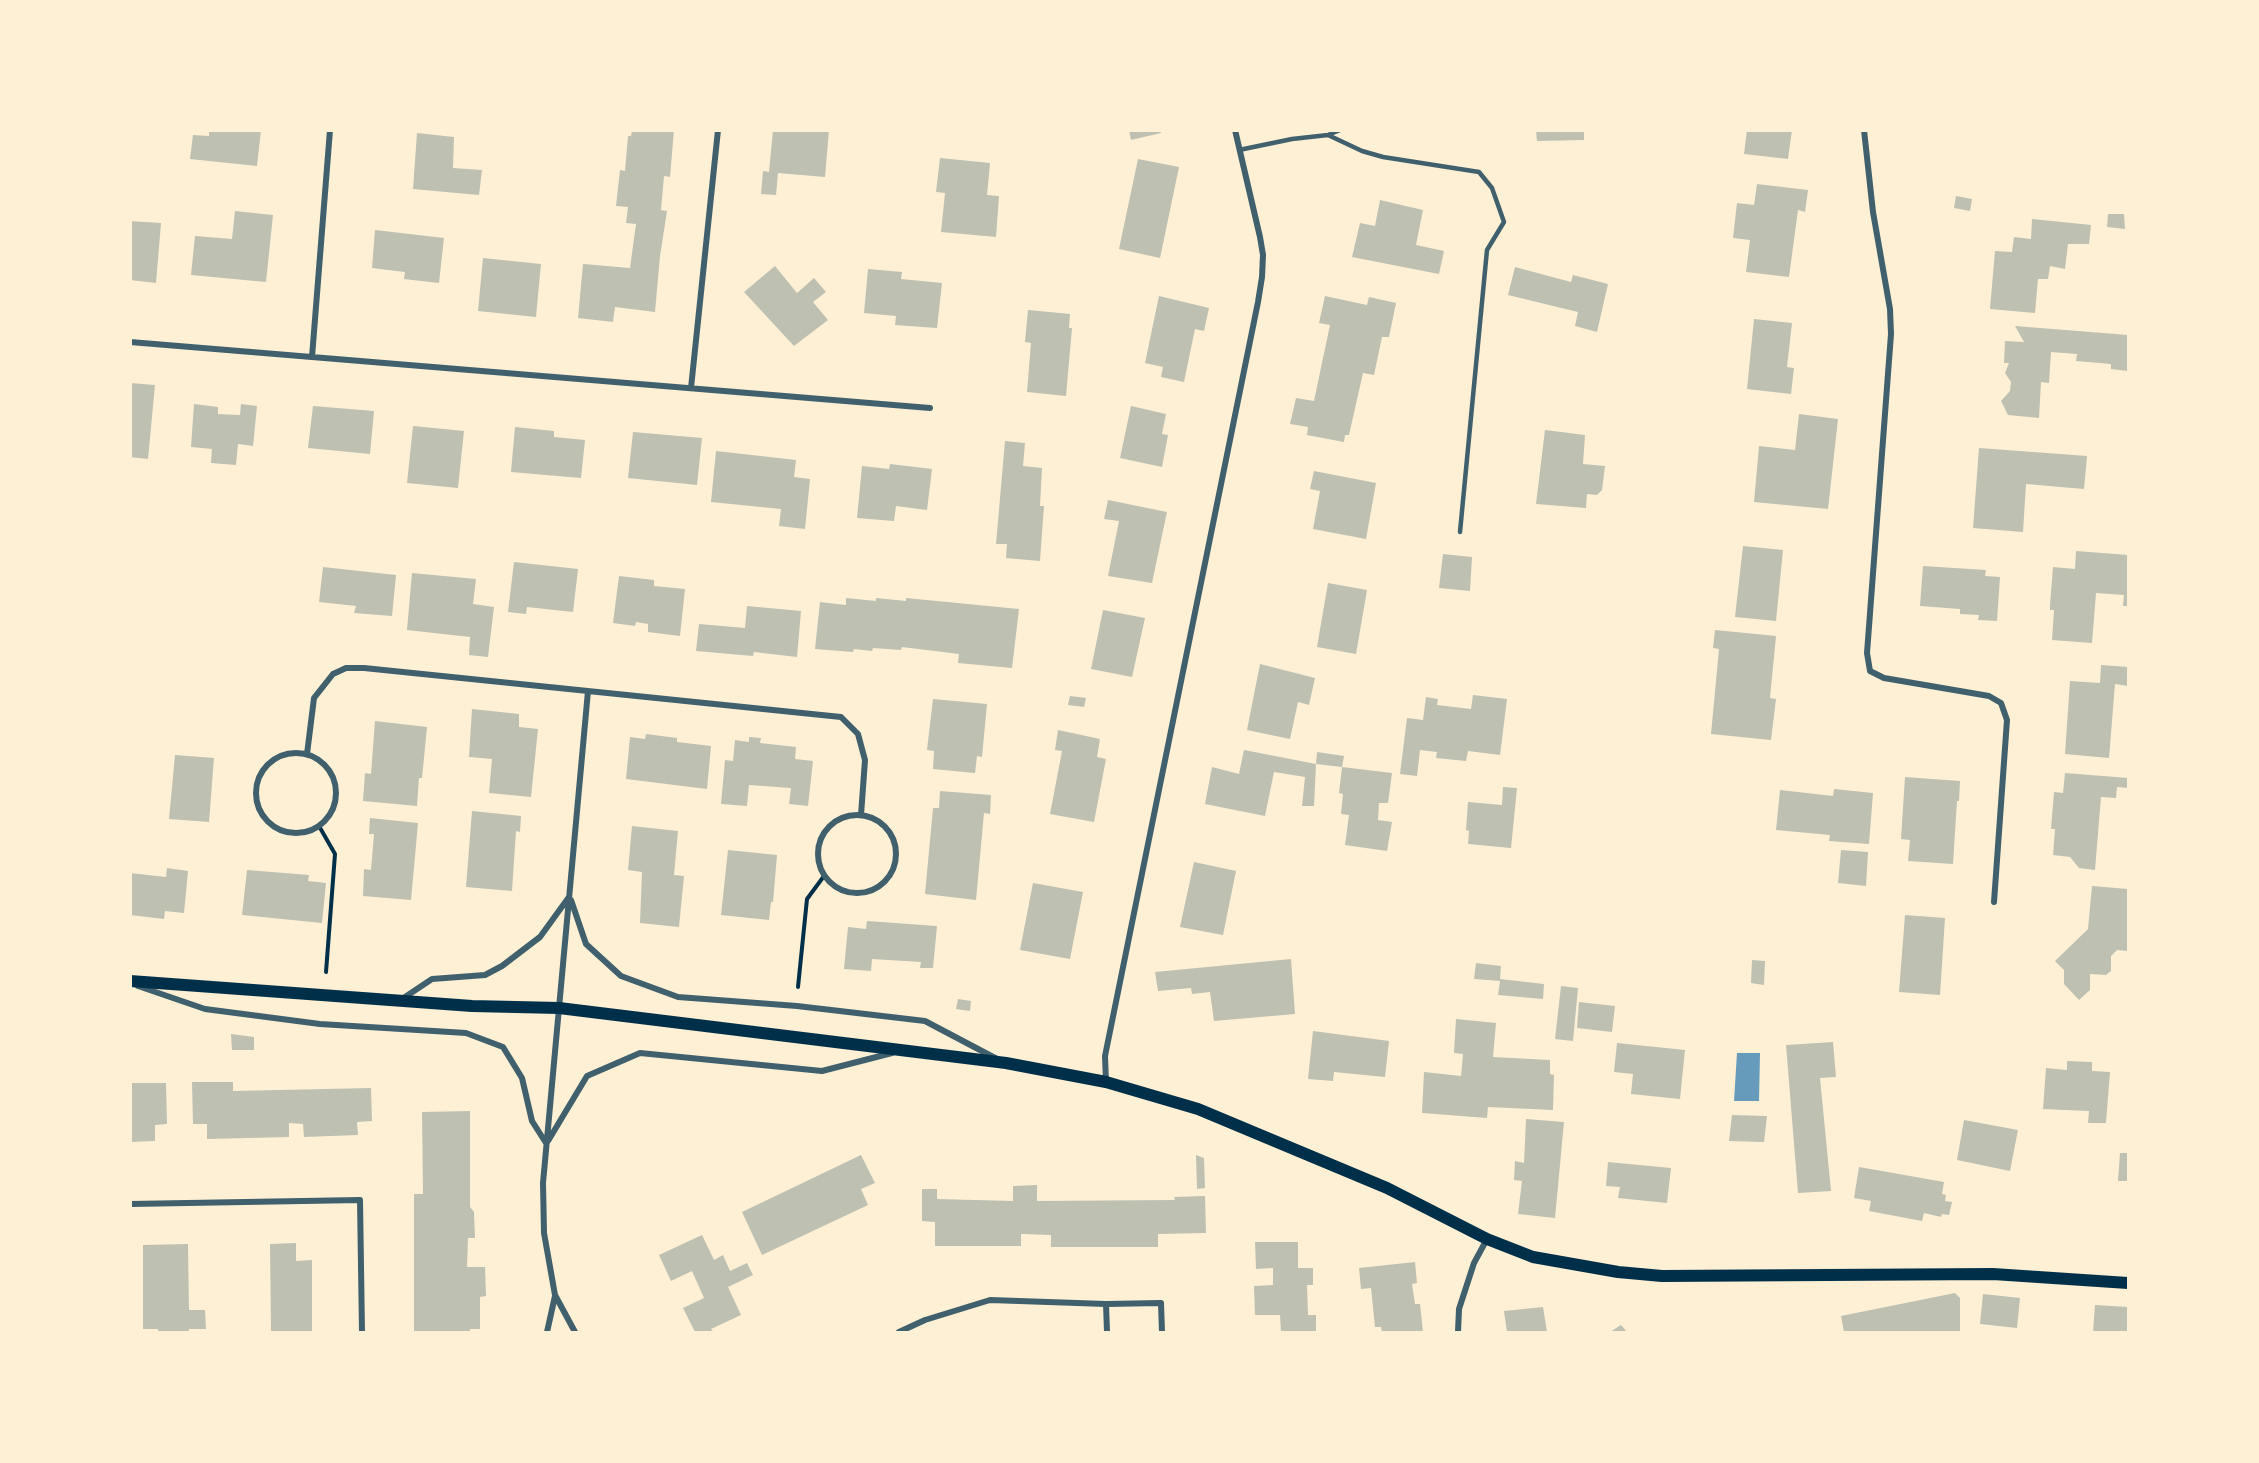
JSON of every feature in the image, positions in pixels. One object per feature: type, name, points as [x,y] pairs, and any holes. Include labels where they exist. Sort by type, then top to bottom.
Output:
[{"type":"main road","points":[[130,982],[472,1006],[559,1008],[796,1035],[900,1051],[1006,1063],[1106,1082],[1198,1109],[1388,1188],[1487,1239],[1533,1257],[1618,1272],[1662,1276],[1993,1274],[2128,1283]]},
{"type":"street","points":[[312,357],[330,130]]},
{"type":"street","points":[[691,388],[718,130]]},
{"type":"street","points":[[1106,1082],[1105,1056],[1258,302],[1263,255],[1235,130]]},
{"type":"street","points":[[1863,130],[1867,171],[1890,309],[1891,334],[1867,653],[1870,670],[1884,678],[1989,696],[2001,703],[2007,720],[1994,902]]},
{"type":"street","points":[[130,342],[930,408]]},
{"type":"street","points":[[307,754],[314,698],[333,674],[346,668],[841,717],[858,734],[865,760],[861,815]]},
{"type":"street","points":[[575,1332],[555,1295],[544,1233],[543,1183],[588,691]]},
{"type":"street","points":[[307,754],[326,766],[335,786],[333,808],[319,826],[295,833],[283,831],[272,825],[258,806],[256,793],[258,781],[263,770],[272,761],[282,755],[307,754]]},
{"type":"street","points":[[861,815],[874,819],[892,837],[896,850],[895,863],[890,875],[882,885],[857,894],[833,885],[824,876],[819,864],[820,839],[837,820],[861,815]]},
{"type":"street","points":[[398,1001],[432,979],[484,975],[502,966],[540,937],[569,896]]},
{"type":"street","points":[[569,896],[586,944],[621,976],[678,997],[797,1006],[925,1021],[1006,1063]]},
{"type":"street","points":[[130,982],[205,1009],[321,1024],[466,1033],[503,1047],[522,1078],[532,1121],[546,1144]]},
{"type":"street","points":[[546,1144],[587,1076],[639,1053],[822,1071],[900,1051]]},
{"type":"street","points":[[130,1203],[360,1200],[362,1332]]},
{"type":"street","points":[[1458,1332],[1459,1309],[1474,1263],[1487,1239]]},
{"type":"street","points":[[547,1332],[555,1295]]},
{"type":"street","points":[[899,1332],[925,1320],[990,1300],[1106,1304],[1161,1303],[1162,1332]]},
{"type":"street","points":[[1106,1304],[1107,1332]]},
{"type":"lane","points":[[1239,150],[1292,139],[1328,135],[1340,130]]},
{"type":"lane","points":[[1328,135],[1362,151],[1383,157],[1479,172],[1492,188],[1504,222],[1487,250],[1460,532]]},
{"type":"path","points":[[319,826],[335,854],[324,996]]},
{"type":"path","points":[[797,1006],[807,899],[824,876]]},
{"type":"water","points":[[1737,1053],[1760,1053],[1759,1101],[1734,1101]]},
{"type":"building","points":[[209,130],[261,130],[257,166],[190,159],[193,135],[209,136]]},
{"type":"building","points":[[632,130],[674,130],[670,177],[664,176],[661,210],[667,211],[655,312],[615,307],[613,322],[578,318],[583,264],[630,268],[636,224],[626,223],[628,207],[616,206],[620,170],[625,171],[628,136],[631,136]]},
{"type":"building","points":[[773,130],[829,130],[825,177],[778,173],[776,195],[761,194],[763,171],[769,172]]},
{"type":"building","points":[[1129,130],[1160,130],[1161,133],[1131,140]]},
{"type":"building","points":[[1536,130],[1584,130],[1584,140],[1537,141]]},
{"type":"building","points":[[1747,130],[1792,130],[1788,159],[1744,154]]},
{"type":"building","points":[[417,133],[454,137],[453,168],[482,170],[479,195],[413,189]]},
{"type":"building","points":[[940,158],[990,163],[987,195],[999,196],[996,237],[941,232],[945,193],[936,192]]},
{"type":"building","points":[[1138,159],[1179,167],[1160,258],[1119,249]]},
{"type":"building","points":[[1757,184],[1808,190],[1805,212],[1798,210],[1789,277],[1746,272],[1750,240],[1733,238],[1737,203],[1754,205]]},
{"type":"building","points":[[1956,196],[1972,199],[1970,211],[1954,208]]},
{"type":"building","points":[[1380,200],[1423,210],[1416,245],[1444,251],[1439,274],[1352,257],[1360,223],[1375,226]]},
{"type":"building","points":[[235,211],[273,215],[266,282],[191,275],[195,236],[232,239]]},
{"type":"building","points":[[2108,214],[2124,214],[2125,229],[2107,227]]},
{"type":"building","points":[[2032,219],[2091,225],[2089,244],[2068,244],[2065,269],[2050,266],[2048,279],[2038,279],[2035,313],[1990,309],[1995,251],[2012,252],[2014,237],[2031,239]]},
{"type":"building","points":[[130,221],[161,223],[156,283],[130,280]]},
{"type":"building","points":[[375,230],[444,238],[439,283],[404,279],[405,272],[372,268]]},
{"type":"building","points":[[483,258],[541,264],[536,317],[478,311]]},
{"type":"building","points":[[775,266],[797,293],[814,278],[826,292],[813,302],[828,320],[794,346],[744,292]]},
{"type":"building","points":[[1515,267],[1571,282],[1573,275],[1608,284],[1597,332],[1575,326],[1578,312],[1508,295]]},
{"type":"building","points":[[868,269],[902,272],[901,279],[942,283],[937,328],[895,325],[896,316],[864,313]]},
{"type":"building","points":[[1159,296],[1209,308],[1204,331],[1195,329],[1184,382],[1161,377],[1163,367],[1145,363]]},
{"type":"building","points":[[1325,296],[1367,305],[1369,297],[1396,303],[1389,337],[1382,337],[1374,375],[1363,373],[1349,435],[1345,435],[1344,442],[1307,435],[1308,427],[1290,424],[1296,398],[1314,401],[1330,325],[1319,323]]},
{"type":"building","points":[[1028,310],[1070,314],[1069,328],[1072,328],[1066,396],[1027,392],[1031,343],[1025,342]]},
{"type":"building","points":[[1754,319],[1792,323],[1787,367],[1794,368],[1791,394],[1747,389]]},
{"type":"building","points":[[2015,326],[2128,335],[2128,371],[2111,369],[2111,364],[2076,361],[2077,354],[2051,352],[2049,383],[2041,382],[2039,418],[2008,415],[2001,401],[2010,391],[2011,382],[2005,373],[2009,363],[2004,363],[2005,341],[2024,342]]},
{"type":"building","points":[[130,383],[155,385],[148,459],[130,457]]},
{"type":"building","points":[[194,404],[218,407],[218,414],[240,415],[241,404],[257,406],[253,446],[238,444],[236,465],[211,463],[212,449],[191,447]]},
{"type":"building","points":[[313,406],[374,411],[370,454],[308,448]]},
{"type":"building","points":[[1131,406],[1166,414],[1162,434],[1168,435],[1162,467],[1120,458]]},
{"type":"building","points":[[1799,414],[1838,419],[1828,509],[1754,502],[1759,446],[1795,450]]},
{"type":"building","points":[[413,426],[464,431],[458,488],[407,483]]},
{"type":"building","points":[[515,427],[554,431],[554,437],[585,440],[581,478],[511,472]]},
{"type":"building","points":[[1545,430],[1585,435],[1583,464],[1605,466],[1602,490],[1597,495],[1587,494],[1586,508],[1536,504]]},
{"type":"building","points":[[633,432],[702,438],[697,485],[628,478]]},
{"type":"building","points":[[1005,441],[1025,443],[1023,466],[1042,468],[1040,506],[1044,506],[1040,561],[1006,558],[1007,544],[996,544]]},
{"type":"building","points":[[1979,448],[2087,456],[2084,489],[2026,484],[2023,532],[1973,528]]},
{"type":"building","points":[[716,451],[796,460],[794,477],[810,479],[805,529],[779,526],[781,509],[711,502]]},
{"type":"building","points":[[890,464],[932,469],[927,510],[896,506],[894,521],[857,518],[862,466],[889,469]]},
{"type":"building","points":[[1314,471],[1376,483],[1366,539],[1313,529],[1320,491],[1310,489]]},
{"type":"building","points":[[1108,500],[1167,512],[1152,583],[1108,576],[1119,521],[1104,519]]},
{"type":"building","points":[[1743,546],[1783,550],[1776,621],[1735,617]]},
{"type":"building","points":[[2076,551],[2128,555],[2128,606],[2123,606],[2124,595],[2096,593],[2092,643],[2052,640],[2054,610],[2050,610],[2050,605],[2053,567],[2075,569]]},
{"type":"building","points":[[1443,554],[1472,557],[1470,591],[1439,588]]},
{"type":"building","points":[[514,562],[578,569],[573,612],[527,607],[526,614],[508,612]]},
{"type":"building","points":[[1923,566],[1986,570],[1985,576],[2000,577],[1997,621],[1978,620],[1979,615],[1960,614],[1960,609],[1920,606]]},
{"type":"building","points":[[323,567],[396,575],[392,616],[354,613],[356,606],[319,602]]},
{"type":"building","points":[[412,573],[476,579],[473,604],[494,607],[488,657],[469,655],[470,637],[407,630]]},
{"type":"building","points":[[619,576],[654,580],[654,586],[685,589],[680,636],[648,632],[648,624],[636,622],[635,626],[613,623]]},
{"type":"building","points":[[1328,583],[1367,590],[1356,654],[1317,647]]},
{"type":"building","points":[[846,598],[906,601],[906,598],[1019,609],[1012,668],[958,663],[959,654],[902,647],[901,650],[854,649],[853,652],[815,649],[820,602],[846,605]]},
{"type":"building","points":[[747,606],[801,611],[797,657],[754,652],[753,656],[696,651],[699,624],[745,628]]},
{"type":"building","points":[[1103,610],[1145,618],[1132,677],[1091,669]]},
{"type":"building","points":[[1715,630],[1776,636],[1770,698],[1776,699],[1771,740],[1711,734],[1719,649],[1713,648]]},
{"type":"building","points":[[1260,664],[1315,678],[1309,705],[1298,702],[1290,739],[1247,730]]},
{"type":"building","points":[[2101,665],[2128,667],[2128,686],[2115,684],[2109,758],[2065,754],[2070,681],[2100,683]]},
{"type":"building","points":[[1473,695],[1507,699],[1500,755],[1468,751],[1466,761],[1436,758],[1437,752],[1420,750],[1417,776],[1400,774],[1407,718],[1423,720],[1426,697],[1438,699],[1437,705],[1471,709]]},
{"type":"building","points":[[1070,696],[1086,698],[1084,707],[1068,705]]},
{"type":"building","points":[[933,699],[987,704],[982,757],[977,756],[975,773],[933,769],[934,751],[927,750]]},
{"type":"building","points":[[472,709],[519,714],[519,727],[538,729],[531,797],[489,793],[492,759],[469,757]]},
{"type":"building","points":[[375,721],[427,727],[417,806],[363,801],[365,773],[371,774]]},
{"type":"building","points":[[1058,730],[1100,739],[1097,757],[1106,759],[1094,822],[1050,814],[1062,751],[1055,750]]},
{"type":"building","points":[[646,734],[677,738],[677,742],[711,746],[707,789],[626,779],[630,737],[645,739]]},
{"type":"building","points":[[749,737],[761,738],[760,743],[796,747],[795,759],[813,761],[808,806],[789,804],[791,788],[749,785],[747,806],[721,804],[725,760],[733,761],[735,740],[749,742]]},
{"type":"building","points":[[1244,750],[1316,764],[1314,806],[1302,806],[1305,777],[1274,772],[1265,816],[1205,804],[1212,767],[1239,774]]},
{"type":"building","points":[[1317,752],[1344,756],[1342,767],[1316,764]]},
{"type":"building","points":[[175,755],[214,758],[209,822],[169,819]]},
{"type":"building","points":[[1342,767],[1392,773],[1388,803],[1379,803],[1378,820],[1392,822],[1387,851],[1345,845],[1349,815],[1341,814],[1343,794],[1339,793]]},
{"type":"building","points":[[2065,773],[2128,778],[2128,788],[2117,787],[2116,798],[2101,797],[2095,870],[2079,868],[2070,857],[2053,855],[2055,829],[2051,829],[2054,792],[2063,793]]},
{"type":"building","points":[[1905,777],[1960,781],[1953,864],[1908,861],[1910,840],[1901,839]]},
{"type":"building","points":[[1503,787],[1517,788],[1511,848],[1468,844],[1469,831],[1466,830],[1468,802],[1502,805]]},
{"type":"building","points":[[1834,789],[1873,793],[1869,844],[1829,841],[1830,835],[1776,830],[1780,790],[1833,796]]},
{"type":"building","points":[[940,791],[991,795],[990,814],[984,813],[976,900],[925,894],[933,808],[939,808]]},
{"type":"building","points":[[472,811],[521,816],[520,832],[516,831],[512,891],[466,887]]},
{"type":"building","points":[[370,818],[418,823],[411,900],[363,896],[364,869],[371,870],[374,834],[369,834]]},
{"type":"building","points":[[632,826],[678,831],[674,875],[684,876],[679,927],[640,923],[642,872],[628,870]]},
{"type":"building","points":[[728,850],[777,855],[769,920],[721,915]]},
{"type":"building","points":[[1841,850],[1868,852],[1866,886],[1838,883]]},
{"type":"building","points":[[1194,862],[1236,871],[1223,935],[1180,927]]},
{"type":"building","points":[[167,868],[188,871],[184,913],[165,911],[164,919],[130,915],[130,873],[166,877]]},
{"type":"building","points":[[247,870],[309,875],[308,881],[326,883],[322,923],[242,915]]},
{"type":"building","points":[[1033,883],[1083,892],[1070,959],[1020,950]]},
{"type":"building","points":[[2092,886],[2128,889],[2128,951],[2117,950],[2111,956],[2111,971],[2106,975],[2090,974],[2090,990],[2079,1000],[2064,984],[2064,970],[2055,961],[2088,929]]},
{"type":"building","points":[[1905,915],[1945,918],[1940,995],[1899,992]]},
{"type":"building","points":[[867,921],[937,926],[933,968],[920,968],[921,962],[872,959],[871,971],[844,969],[848,927],[866,929]]},
{"type":"building","points":[[1291,959],[1295,1014],[1214,1021],[1210,992],[1192,994],[1191,988],[1158,991],[1155,972]]},
{"type":"building","points":[[1752,960],[1765,961],[1764,985],[1751,983]]},
{"type":"building","points":[[1476,963],[1501,966],[1500,979],[1544,984],[1543,999],[1498,995],[1500,981],[1474,979]]},
{"type":"building","points":[[1561,986],[1578,988],[1573,1041],[1555,1039]]},
{"type":"building","points":[[958,999],[971,1001],[970,1011],[956,1009]]},
{"type":"building","points":[[1579,1002],[1615,1006],[1612,1032],[1577,1028]]},
{"type":"building","points":[[1456,1019],[1496,1023],[1493,1057],[1550,1060],[1550,1074],[1554,1075],[1553,1110],[1488,1107],[1487,1118],[1422,1113],[1424,1072],[1461,1076],[1463,1054],[1454,1053]]},
{"type":"building","points":[[1313,1031],[1389,1041],[1385,1077],[1334,1072],[1333,1081],[1308,1079]]},
{"type":"building","points":[[231,1034],[254,1037],[254,1050],[232,1050]]},
{"type":"building","points":[[1833,1042],[1836,1077],[1820,1078],[1831,1191],[1798,1193],[1786,1045]]},
{"type":"building","points":[[1617,1043],[1685,1050],[1680,1099],[1631,1094],[1633,1074],[1614,1072]]},
{"type":"building","points":[[2067,1061],[2092,1062],[2092,1071],[2110,1072],[2106,1123],[2088,1123],[2089,1111],[2043,1109],[2046,1068],[2067,1070]]},
{"type":"building","points":[[192,1082],[233,1082],[233,1091],[371,1088],[372,1121],[357,1122],[358,1135],[304,1137],[303,1124],[289,1123],[289,1137],[207,1139],[207,1124],[193,1124]]},
{"type":"building","points":[[130,1083],[166,1083],[167,1124],[155,1125],[155,1141],[130,1142]]},
{"type":"building","points":[[470,1111],[470,1207],[474,1212],[475,1238],[468,1238],[467,1267],[485,1267],[486,1296],[480,1297],[480,1329],[470,1329],[470,1332],[414,1332],[414,1194],[423,1194],[422,1112]]},
{"type":"building","points":[[1732,1115],[1767,1116],[1764,1142],[1729,1141]]},
{"type":"building","points":[[1526,1119],[1564,1122],[1555,1218],[1518,1214],[1522,1181],[1514,1180],[1515,1161],[1524,1163]]},
{"type":"building","points":[[1964,1120],[2018,1130],[2010,1171],[1957,1160]]},
{"type":"building","points":[[2120,1153],[2128,1153],[2128,1181],[2118,1181]]},
{"type":"building","points":[[861,1155],[875,1183],[861,1189],[868,1205],[762,1255],[742,1212]]},
{"type":"building","points":[[1196,1155],[1204,1158],[1205,1188],[1197,1189]]},
{"type":"building","points":[[1608,1162],[1671,1168],[1667,1203],[1618,1198],[1620,1187],[1606,1186]]},
{"type":"building","points":[[1859,1167],[1944,1182],[1942,1194],[1946,1195],[1945,1201],[1952,1202],[1949,1215],[1942,1214],[1941,1217],[1924,1213],[1922,1221],[1869,1211],[1871,1201],[1854,1198]]},
{"type":"building","points":[[1037,1185],[1037,1201],[1175,1200],[1174,1197],[1205,1196],[1206,1233],[1158,1234],[1158,1247],[1051,1247],[1051,1235],[1021,1234],[1021,1246],[935,1246],[935,1222],[922,1221],[922,1189],[937,1189],[937,1199],[1013,1201],[1013,1186]]},
{"type":"building","points":[[702,1235],[714,1260],[723,1255],[730,1271],[747,1263],[753,1275],[728,1287],[741,1315],[711,1329],[713,1332],[695,1332],[683,1308],[704,1298],[692,1271],[671,1281],[659,1255]]},
{"type":"building","points":[[1255,1242],[1298,1242],[1298,1268],[1313,1268],[1313,1285],[1307,1285],[1308,1315],[1316,1315],[1316,1331],[1281,1332],[1280,1315],[1255,1315],[1254,1286],[1273,1285],[1273,1268],[1256,1269]]},
{"type":"building","points":[[296,1243],[296,1261],[312,1260],[312,1332],[271,1332],[270,1244]]},
{"type":"building","points":[[188,1244],[189,1310],[205,1310],[206,1329],[189,1329],[189,1332],[158,1332],[158,1329],[143,1329],[143,1245]]},
{"type":"building","points":[[1415,1262],[1417,1283],[1412,1284],[1415,1304],[1420,1304],[1423,1332],[1382,1332],[1381,1327],[1375,1327],[1371,1288],[1361,1289],[1359,1268]]},
{"type":"building","points":[[1955,1293],[1960,1298],[1960,1332],[1844,1332],[1841,1316]]},
{"type":"building","points":[[1983,1294],[2020,1298],[2017,1328],[1980,1324]]},
{"type":"building","points":[[2095,1305],[2128,1307],[2128,1332],[2093,1332]]},
{"type":"building","points":[[1543,1307],[1547,1332],[1507,1332],[1504,1311]]},
{"type":"building","points":[[1621,1325],[1627,1332],[1610,1332]]}]
